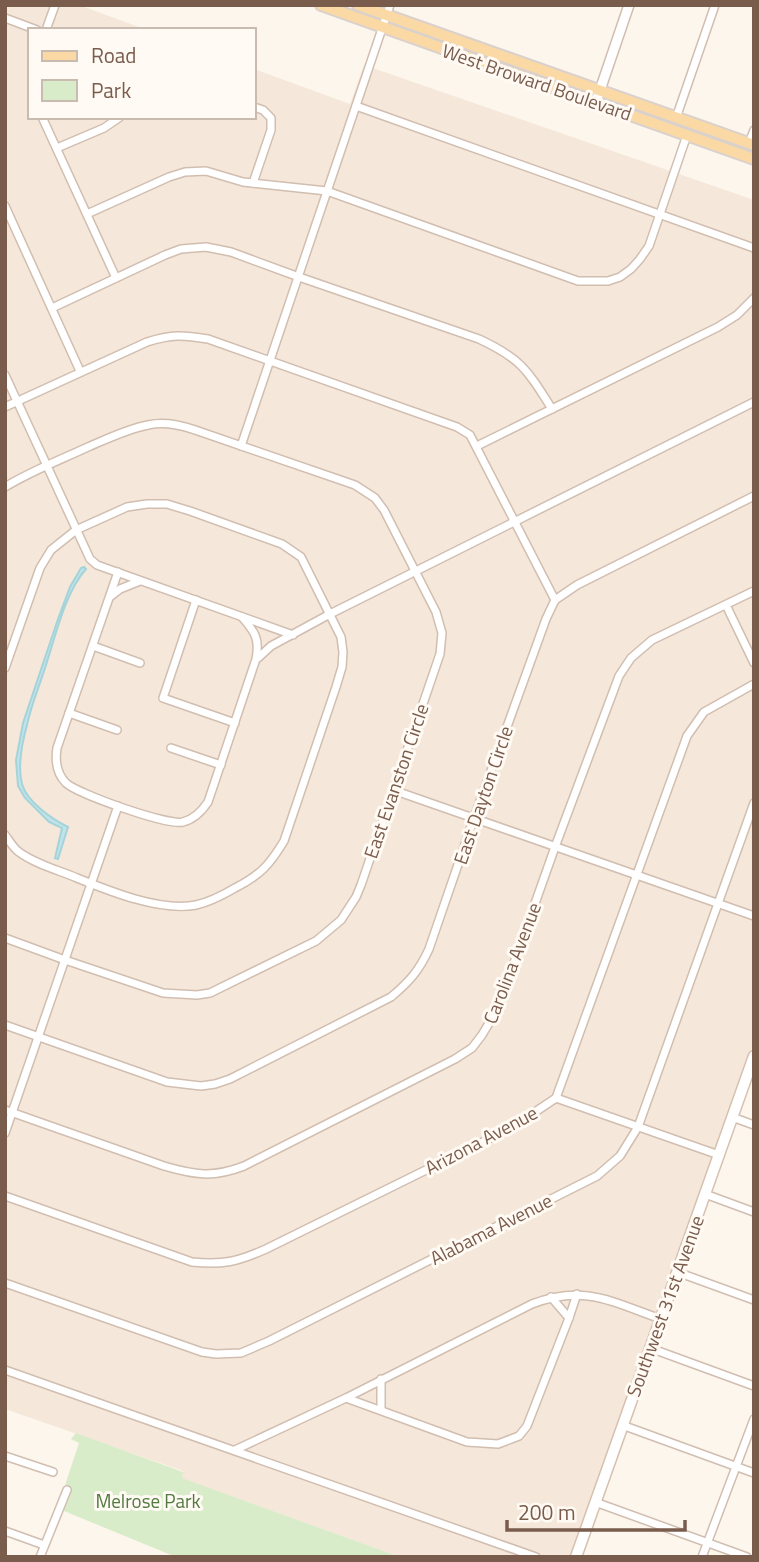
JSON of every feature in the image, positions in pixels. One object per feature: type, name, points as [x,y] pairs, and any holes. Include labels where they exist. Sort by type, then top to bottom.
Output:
[{"type":"main road","name":"West Broward Boulevard","points":[[321,5],[598,97],[676,118],[752,145]]},
{"type":"main road","name":"West Broward Boulevard","points":[[358,5],[388,10],[687,135],[754,159]]},
{"type":"main road","points":[[734,152],[752,145]]},
{"type":"main road","name":"Southwest 31st Avenue","points":[[576,1557],[754,1056]]},
{"type":"street","points":[[47,28],[55,5]]},
{"type":"street","points":[[598,97],[629,5]]},
{"type":"street","points":[[676,118],[715,5]]},
{"type":"street","points":[[240,446],[388,10]]},
{"type":"street","points":[[5,18],[32,28]]},
{"type":"street","points":[[356,106],[754,248]]},
{"type":"street","points":[[253,183],[271,130],[271,118],[256,108]]},
{"type":"street","points":[[43,119],[116,278]]},
{"type":"street","points":[[57,148],[104,128],[117,119]]},
{"type":"street","points":[[752,145],[754,130]]},
{"type":"street","points":[[87,214],[169,177],[186,172],[206,171],[253,183],[327,191],[578,281],[608,281],[631,269],[649,246],[687,135]]},
{"type":"street","points":[[5,206],[80,371]]},
{"type":"street","points":[[52,308],[181,249],[206,247],[231,251],[503,350],[517,360],[531,376],[552,410]]},
{"type":"street","points":[[477,446],[718,327],[737,315],[754,298]]},
{"type":"street","points":[[5,407],[80,371],[165,336],[208,338],[457,427],[470,435],[555,600],[577,585],[754,496]]},
{"type":"street","points":[[5,375],[90,559],[97,565],[292,635]]},
{"type":"street","points":[[256,659],[271,646],[330,614],[754,402]]},
{"type":"street","name":"East Evanston Circle","points":[[5,487],[47,465],[126,431],[149,425],[181,425],[355,485],[375,498],[384,510],[436,612],[442,633],[440,654],[356,898],[341,920],[316,941],[210,993],[197,995],[163,993],[5,938]]},
{"type":"street","points":[[5,668],[40,568],[51,550],[76,530],[127,507],[147,504],[167,505],[190,511],[269,539],[302,557],[341,637],[343,652],[342,667],[284,841],[274,858],[257,876],[217,898],[196,905],[159,905],[43,864],[17,851],[5,835]]},
{"type":"street","points":[[118,572],[56,757],[60,775],[66,783],[118,806],[182,823],[201,812],[208,802],[259,647],[252,628],[242,617]]},
{"type":"street","points":[[109,598],[141,580]]},
{"type":"street","name":"Carolina Avenue","points":[[9,1111],[187,1173],[217,1174],[244,1166],[472,1048],[498,1009],[619,676],[631,658],[652,640],[754,590]]},
{"type":"street","points":[[196,600],[163,698],[235,723]]},
{"type":"street","name":"East Dayton Circle","points":[[5,1025],[167,1082],[201,1086],[230,1079],[391,998],[420,969],[429,949],[474,818],[555,600]]},
{"type":"street","points":[[726,605],[754,663]]},
{"type":"street","points":[[93,646],[140,663]]},
{"type":"street","name":"Arizona Avenue","points":[[5,1196],[192,1262],[232,1262],[266,1249],[510,1128],[556,1098],[687,736],[704,712],[754,684]]},
{"type":"street","points":[[69,713],[117,730]]},
{"type":"street","points":[[171,748],[221,765]]},
{"type":"street","points":[[393,790],[754,916]]},
{"type":"street","name":"Alabama Avenue","points":[[5,1283],[183,1346],[216,1354],[241,1353],[597,1176],[620,1156],[638,1127],[754,803]]},
{"type":"street","points":[[5,1133],[9,1111],[118,806]]},
{"type":"street","points":[[556,1098],[719,1155]]},
{"type":"street","points":[[732,1117],[754,1125]]},
{"type":"street","points":[[705,1194],[754,1212]]},
{"type":"street","points":[[677,1272],[754,1300]]},
{"type":"street","points":[[235,1450],[551,1297],[577,1294],[593,1296],[661,1319]]},
{"type":"street","points":[[346,1398],[467,1442],[498,1444],[508,1441],[519,1436],[527,1426],[577,1294]]},
{"type":"street","points":[[551,1297],[569,1318]]},
{"type":"street","points":[[650,1348],[754,1386]]},
{"type":"street","points":[[5,1370],[536,1557]]},
{"type":"street","points":[[381,1379],[381,1409]]},
{"type":"street","points":[[702,1557],[754,1419]]},
{"type":"street","points":[[622,1425],[754,1473]]},
{"type":"street","points":[[5,1456],[53,1472]]},
{"type":"street","points":[[40,1557],[67,1490]]},
{"type":"street","points":[[595,1502],[747,1557]]},
{"type":"street","points":[[5,1531],[44,1545]]},
{"type":"shaded area","name":"Melrose Park","points":[[5,5],[79,5],[142,28],[28,28],[28,119],[256,119],[256,70],[350,104],[364,65],[754,200],[754,1043],[570,1557],[399,1557],[181,1478],[183,1471],[5,1409]]},
{"type":"green space","name":"Melrose Park","points":[[76,1433],[183,1472],[182,1478],[394,1557],[176,1557],[64,1511],[70,1495],[65,1485],[79,1443],[71,1439]]},
{"type":"water","points":[[84,567],[86,569],[72,590],[57,630],[23,739],[20,762],[22,784],[29,797],[48,815],[68,827],[58,859],[55,858],[62,828],[49,822],[25,798],[18,786],[16,760],[23,723],[58,619],[70,587]]}]
